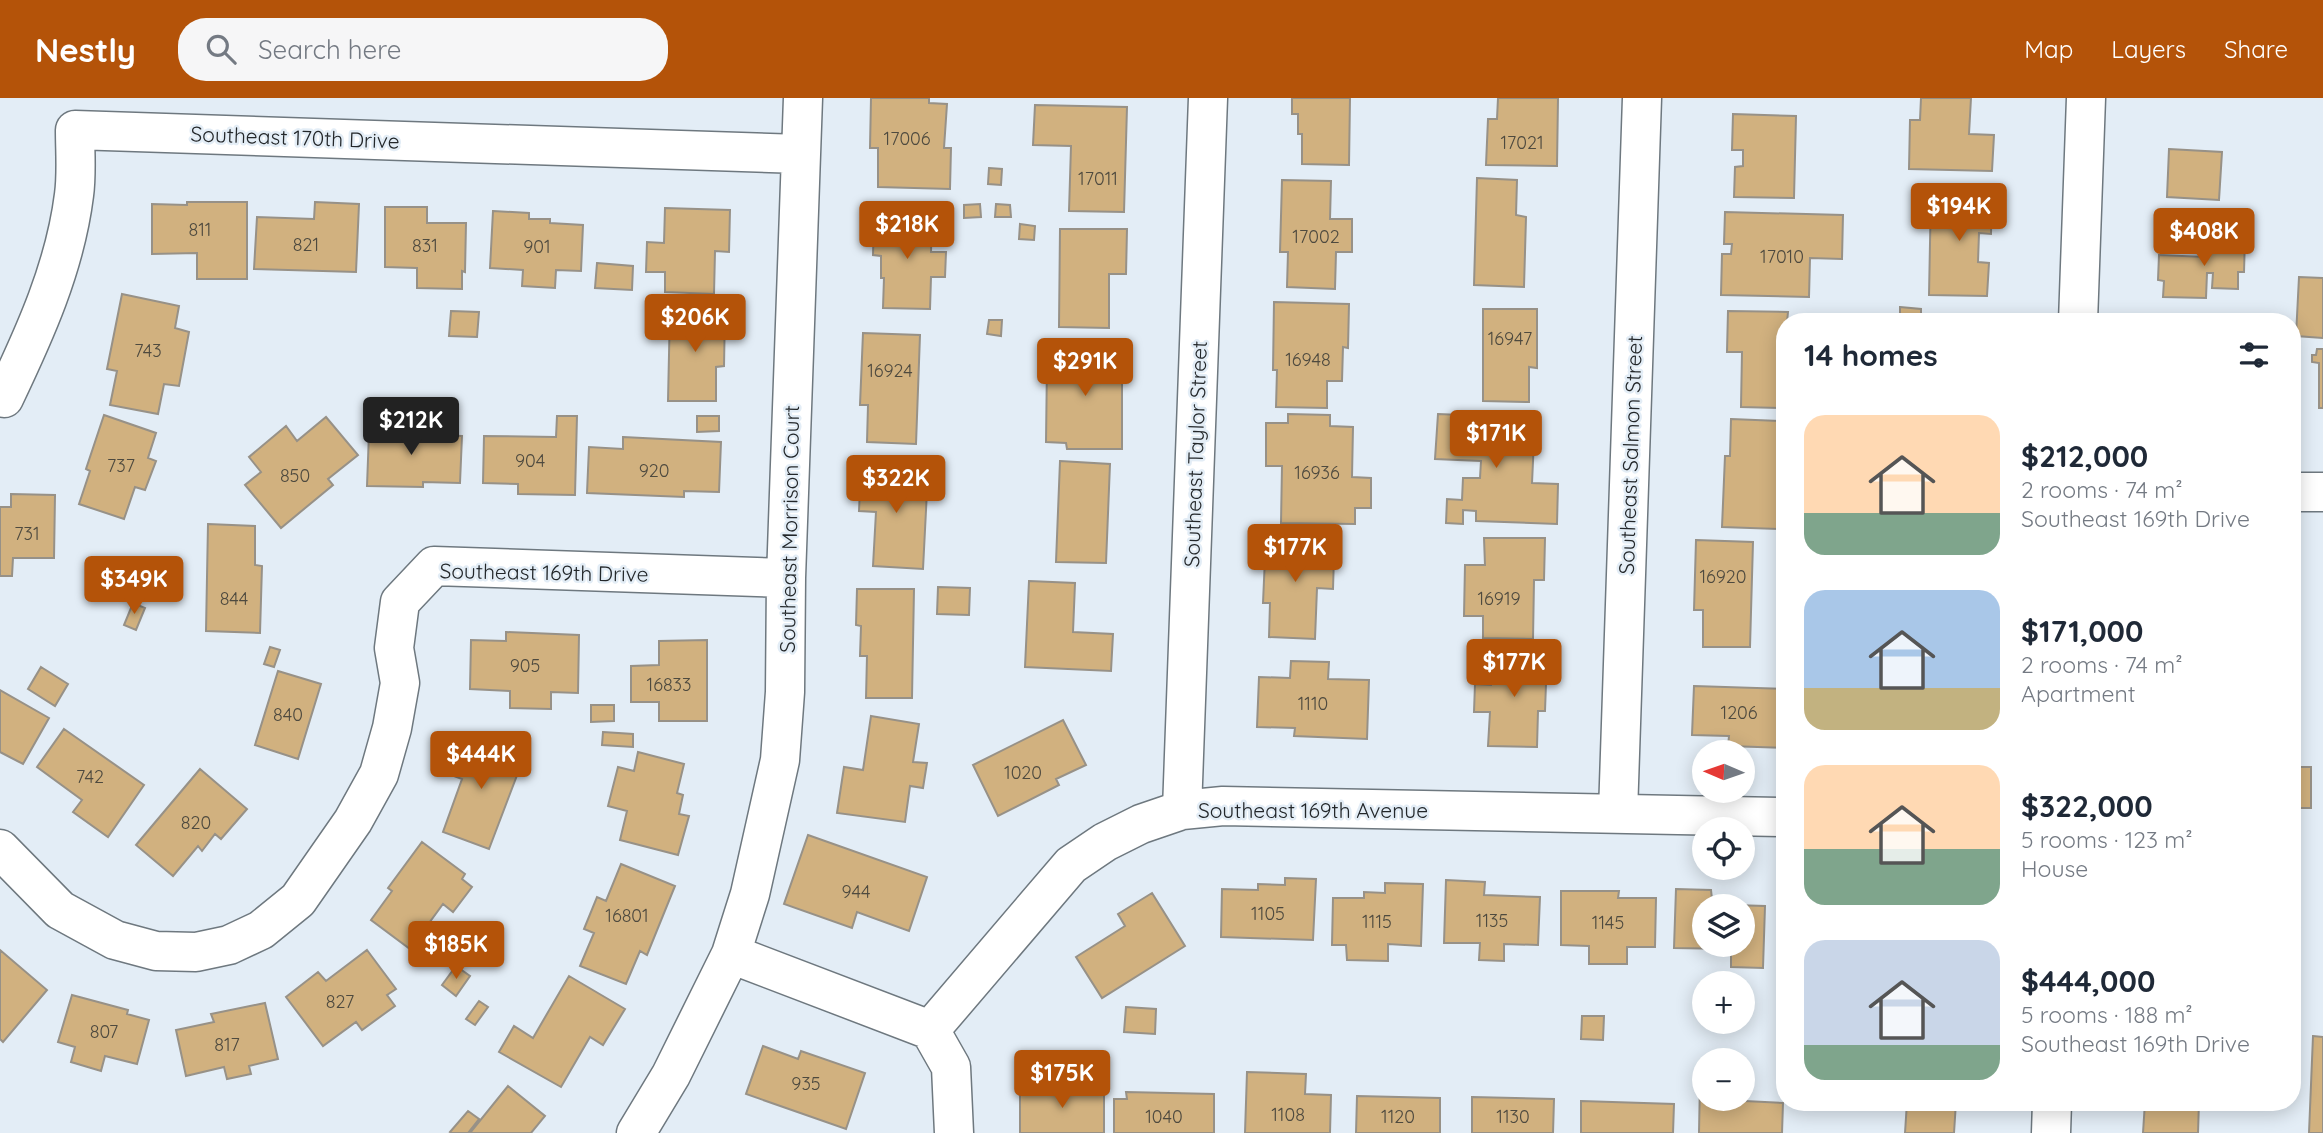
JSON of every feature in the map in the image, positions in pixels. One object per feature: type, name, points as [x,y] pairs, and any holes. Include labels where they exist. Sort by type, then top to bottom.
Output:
[{"type":"street","name":"Southeast Morrison Court","points":[[636,1133],[671,1075],[731,954],[758,861],[780,760],[785,692],[786,578],[803,98]]},
{"type":"street","name":"Southeast Taylor Street","points":[[1182,810],[1208,98]]},
{"type":"street","name":"Southeast Salmon Street","points":[[1618,813],[1642,98]]},
{"type":"street","points":[[2078,313],[2086,98]]},
{"type":"street","name":"Southeast 170th Drive","points":[[0,397],[4,398],[31,342],[67,237],[75,193],[75,130],[800,154]]},
{"type":"street","points":[[2301,492],[2323,492]]},
{"type":"street","name":"Southeast 169th Drive","points":[[0,849],[60,910],[115,940],[156,951],[196,952],[229,945],[261,930],[298,900],[353,821],[379,774],[392,728],[400,683],[394,648],[400,601],[434,566],[786,578]]},
{"type":"street","name":"Southeast 169th Avenue","points":[[930,1031],[1071,865],[1105,842],[1129,830],[1182,810],[1223,806],[1776,817]]},
{"type":"street","points":[[731,954],[930,1031],[951,1067],[954,1133]]},
{"type":"street","points":[[2051,1133],[2052,1111]]},
{"type":"building","points":[[871,98],[929,98],[929,103],[947,104],[944,148],[951,148],[950,189],[878,187],[878,148],[870,148]]},
{"type":"building","points":[[1292,98],[1350,98],[1349,165],[1302,164],[1302,134],[1298,134],[1298,114],[1292,114]]},
{"type":"building","points":[[1498,98],[1558,98],[1557,166],[1486,165],[1488,119],[1497,119]]},
{"type":"building","points":[[1921,98],[1971,98],[1969,134],[1994,135],[1992,171],[1909,169],[1910,120],[1920,120]]},
{"type":"building","points":[[1035,105],[1127,107],[1124,212],[1069,211],[1071,146],[1033,145]]},
{"type":"building","points":[[1733,114],[1796,116],[1794,198],[1734,197],[1735,167],[1743,166],[1743,150],[1732,150]]},
{"type":"building","points":[[2169,149],[2222,152],[2219,200],[2167,197]]},
{"type":"building","points":[[989,168],[1002,169],[1001,185],[988,184]]},
{"type":"building","points":[[1477,178],[1517,180],[1516,215],[1526,217],[1524,287],[1474,285]]},
{"type":"building","points":[[1282,180],[1331,181],[1330,219],[1352,219],[1352,252],[1336,252],[1335,289],[1287,287],[1288,252],[1280,252]]},
{"type":"building","points":[[1931,192],[1992,193],[1991,234],[1979,233],[1978,262],[1989,263],[1987,296],[1929,295]]},
{"type":"building","points":[[187,202],[247,202],[247,279],[197,279],[197,253],[152,254],[152,204],[187,205]]},
{"type":"building","points":[[315,202],[359,204],[356,272],[254,269],[257,217],[314,219]]},
{"type":"building","points":[[980,204],[981,217],[964,218],[964,205]]},
{"type":"building","points":[[996,204],[1010,205],[1011,217],[995,217]]},
{"type":"building","points":[[385,207],[427,207],[427,223],[466,223],[462,289],[417,288],[417,268],[385,267]]},
{"type":"building","points":[[665,208],[730,210],[729,252],[715,251],[714,294],[665,292],[665,272],[646,272],[647,242],[664,243]]},
{"type":"building","points":[[493,211],[529,213],[529,219],[550,219],[550,223],[583,225],[581,271],[556,270],[555,288],[522,286],[523,270],[490,268]]},
{"type":"building","points":[[1725,212],[1843,215],[1842,259],[1810,258],[1809,297],[1721,295],[1722,254],[1731,254],[1732,244],[1724,244]]},
{"type":"building","points":[[874,216],[890,216],[890,219],[932,219],[931,252],[946,252],[945,277],[931,277],[930,309],[883,308],[884,278],[881,278],[881,256],[873,255]]},
{"type":"building","points":[[1020,224],[1035,226],[1034,240],[1019,239]]},
{"type":"building","points":[[1060,229],[1127,229],[1126,274],[1109,274],[1109,328],[1059,327]]},
{"type":"building","points":[[2206,235],[2245,237],[2244,272],[2238,272],[2238,289],[2212,288],[2213,273],[2207,273],[2206,298],[2163,297],[2164,281],[2158,280],[2159,255],[2205,257]]},
{"type":"building","points":[[597,263],[633,266],[632,290],[595,288]]},
{"type":"building","points":[[2299,277],[2323,278],[2323,338],[2301,336],[2301,313],[2297,313]]},
{"type":"building","points":[[122,294],[179,306],[175,328],[189,332],[179,386],[164,384],[158,414],[110,405],[117,371],[107,369]]},
{"type":"building","points":[[1274,302],[1349,304],[1348,348],[1343,347],[1342,381],[1327,381],[1327,408],[1276,407],[1277,370],[1273,370]]},
{"type":"building","points":[[1900,307],[1921,309],[1921,313],[1900,313]]},
{"type":"building","points":[[670,309],[725,310],[724,366],[716,367],[716,401],[668,401]]},
{"type":"building","points":[[1483,309],[1537,309],[1537,368],[1529,367],[1529,402],[1483,401]]},
{"type":"building","points":[[451,311],[479,312],[477,337],[449,336]]},
{"type":"building","points":[[1728,311],[1788,312],[1776,313],[1776,408],[1741,407],[1742,352],[1727,352]]},
{"type":"building","points":[[989,320],[1002,320],[1001,336],[987,334]]},
{"type":"building","points":[[863,333],[920,335],[916,444],[867,442],[868,405],[860,405]]},
{"type":"building","points":[[1059,344],[1116,344],[1115,380],[1122,379],[1122,449],[1067,449],[1066,443],[1046,442],[1047,363],[1058,363]]},
{"type":"building","points":[[2317,349],[2323,349],[2323,408],[2319,408],[2319,363],[2312,362],[2312,355],[2316,355]]},
{"type":"building","points":[[1288,414],[1330,415],[1330,426],[1353,427],[1352,477],[1371,478],[1371,508],[1355,508],[1355,524],[1281,523],[1282,466],[1266,466],[1266,423],[1288,423]]},
{"type":"building","points":[[1438,414],[1535,418],[1532,483],[1558,484],[1557,524],[1476,521],[1476,511],[1463,510],[1463,524],[1446,523],[1447,499],[1462,500],[1463,478],[1480,478],[1481,461],[1435,459]]},
{"type":"building","points":[[104,415],[156,433],[148,458],[156,461],[145,490],[135,487],[124,519],[79,504],[90,471],[86,469]]},
{"type":"building","points":[[557,416],[577,416],[575,495],[518,494],[518,484],[483,483],[484,436],[556,437]]},
{"type":"building","points":[[697,416],[719,416],[719,431],[697,432]]},
{"type":"building","points":[[326,417],[358,455],[328,479],[333,485],[281,528],[245,485],[261,472],[249,457],[286,426],[297,441]]},
{"type":"building","points":[[372,417],[400,418],[399,434],[462,436],[460,483],[423,482],[423,487],[367,486]]},
{"type":"building","points":[[1731,419],[1776,421],[1776,529],[1722,527],[1725,456],[1730,456]]},
{"type":"building","points":[[623,437],[721,442],[719,492],[684,491],[684,497],[587,493],[589,447],[623,449]]},
{"type":"building","points":[[1060,461],[1110,464],[1106,563],[1056,562]]},
{"type":"building","points":[[861,467],[928,471],[923,569],[873,566],[876,512],[859,511]]},
{"type":"building","points":[[11,494],[55,495],[54,558],[13,558],[12,576],[0,576],[0,507],[11,507]]},
{"type":"building","points":[[208,524],[255,526],[255,565],[262,566],[260,633],[206,631]]},
{"type":"building","points":[[1266,535],[1318,537],[1318,556],[1334,556],[1333,589],[1317,588],[1315,639],[1269,637],[1270,603],[1263,603]]},
{"type":"building","points":[[1484,538],[1545,538],[1544,580],[1534,580],[1533,639],[1483,638],[1483,616],[1464,616],[1465,565],[1485,565]]},
{"type":"building","points":[[1696,540],[1753,542],[1750,647],[1703,647],[1703,610],[1694,610]]},
{"type":"building","points":[[1029,581],[1075,583],[1073,632],[1113,634],[1111,671],[1025,667]]},
{"type":"building","points":[[938,587],[970,588],[969,615],[937,614]]},
{"type":"building","points":[[857,589],[914,589],[912,698],[866,698],[867,656],[860,656],[861,626],[856,625]]},
{"type":"building","points":[[133,603],[145,608],[136,630],[124,625]]},
{"type":"building","points":[[506,632],[579,635],[578,693],[551,692],[551,709],[510,708],[510,691],[470,689],[471,640],[506,641]]},
{"type":"building","points":[[707,640],[707,721],[659,721],[659,702],[631,702],[631,666],[659,665],[659,641]]},
{"type":"building","points":[[270,647],[280,650],[274,667],[264,664]]},
{"type":"building","points":[[1492,654],[1547,656],[1545,711],[1538,711],[1537,747],[1488,746],[1490,712],[1474,712],[1475,684],[1491,685]]},
{"type":"building","points":[[1291,661],[1329,662],[1328,679],[1369,680],[1367,739],[1294,736],[1295,728],[1257,727],[1259,677],[1290,678]]},
{"type":"building","points":[[41,667],[68,684],[55,706],[28,689]]},
{"type":"building","points":[[278,671],[321,684],[298,759],[255,745]]},
{"type":"building","points":[[1694,686],[1776,689],[1776,748],[1755,747],[1755,740],[1729,740],[1729,736],[1692,735]]},
{"type":"building","points":[[0,690],[49,718],[23,764],[0,752]]},
{"type":"building","points":[[591,705],[614,705],[614,721],[591,722]]},
{"type":"building","points":[[871,716],[919,724],[913,762],[927,763],[923,788],[910,786],[905,822],[837,813],[844,767],[863,770]]},
{"type":"building","points":[[1063,720],[1086,765],[1056,779],[1059,785],[998,816],[973,765]]},
{"type":"building","points":[[64,729],[144,785],[108,837],[73,812],[82,800],[37,767]]},
{"type":"building","points":[[603,732],[633,734],[633,747],[602,745]]},
{"type":"building","points":[[466,735],[524,757],[489,849],[443,832],[462,779],[451,775]]},
{"type":"building","points":[[638,752],[684,764],[677,793],[683,795],[679,814],[689,816],[678,855],[620,840],[627,811],[608,806],[618,767],[634,771]]},
{"type":"building","points":[[2301,767],[2311,767],[2311,808],[2301,808]]},
{"type":"building","points":[[200,769],[247,809],[221,839],[215,834],[202,851],[198,846],[173,876],[136,845]]},
{"type":"building","points":[[808,835],[927,877],[909,931],[857,912],[852,928],[784,904]]},
{"type":"building","points":[[422,842],[465,874],[462,879],[472,887],[453,912],[443,904],[410,949],[371,920],[392,891],[388,888]]},
{"type":"building","points":[[621,864],[675,886],[647,955],[640,951],[626,984],[580,966],[594,933],[584,929],[597,897],[606,901]]},
{"type":"building","points":[[1285,878],[1316,879],[1313,940],[1221,937],[1222,889],[1258,890],[1258,884],[1285,885]]},
{"type":"building","points":[[1446,880],[1485,882],[1484,895],[1540,897],[1538,945],[1504,944],[1504,961],[1479,960],[1480,943],[1444,943]]},
{"type":"building","points":[[1385,883],[1423,884],[1421,946],[1388,944],[1388,961],[1347,960],[1346,945],[1332,945],[1333,898],[1364,898],[1364,892],[1385,893]]},
{"type":"building","points":[[1676,889],[1711,890],[1711,894],[1692,894],[1692,948],[1674,948]]},
{"type":"building","points":[[1561,891],[1619,891],[1618,898],[1656,898],[1655,947],[1627,947],[1627,964],[1589,964],[1589,946],[1561,945]]},
{"type":"building","points":[[1152,893],[1185,946],[1102,998],[1076,957],[1125,926],[1118,914]]},
{"type":"building","points":[[1755,906],[1765,906],[1763,968],[1731,967],[1731,957],[1755,957]]},
{"type":"building","points":[[0,950],[47,990],[3,1042],[0,1039]]},
{"type":"building","points":[[367,950],[396,989],[387,995],[395,1006],[362,1030],[356,1022],[323,1046],[286,997],[318,972],[326,981]]},
{"type":"building","points":[[456,966],[470,976],[456,996],[442,985]]},
{"type":"building","points":[[569,976],[625,1009],[603,1045],[590,1037],[561,1087],[499,1052],[514,1026],[533,1038]]},
{"type":"building","points":[[72,995],[128,1010],[127,1014],[149,1020],[137,1064],[105,1056],[101,1071],[71,1062],[75,1047],[58,1042]]},
{"type":"building","points":[[479,1001],[488,1007],[475,1025],[466,1019]]},
{"type":"building","points":[[265,1003],[278,1059],[249,1066],[251,1074],[227,1079],[224,1067],[186,1076],[176,1030],[214,1022],[211,1014]]},
{"type":"building","points":[[1126,1007],[1156,1009],[1155,1034],[1124,1032]]},
{"type":"building","points":[[1582,1016],[1604,1016],[1603,1040],[1581,1039]]},
{"type":"building","points":[[2313,1036],[2323,1037],[2323,1133],[2309,1133]]},
{"type":"building","points":[[763,1046],[798,1059],[801,1051],[865,1073],[846,1129],[746,1094]]},
{"type":"building","points":[[1247,1072],[1306,1074],[1305,1094],[1331,1095],[1330,1133],[1245,1133]]},
{"type":"building","points":[[508,1086],[545,1116],[531,1133],[470,1133]]},
{"type":"building","points":[[1020,1087],[1104,1087],[1104,1133],[1020,1133]]},
{"type":"building","points":[[1126,1092],[1214,1094],[1214,1133],[1114,1133],[1114,1099],[1127,1099]]},
{"type":"building","points":[[1357,1096],[1440,1098],[1440,1133],[1356,1133]]},
{"type":"building","points":[[1472,1097],[1554,1099],[1553,1133],[1472,1133]]},
{"type":"building","points":[[1581,1101],[1674,1104],[1673,1133],[1581,1133]]},
{"type":"building","points":[[1755,1102],[1776,1103],[1776,1111],[1783,1111],[1782,1133],[1699,1133],[1699,1111],[1755,1111]]},
{"type":"building","points":[[468,1111],[479,1119],[468,1133],[450,1132]]},
{"type":"building","points":[[1906,1111],[1955,1111],[1954,1133],[1905,1133]]},
{"type":"building","points":[[2144,1111],[2199,1111],[2198,1133],[2143,1133]]}]
